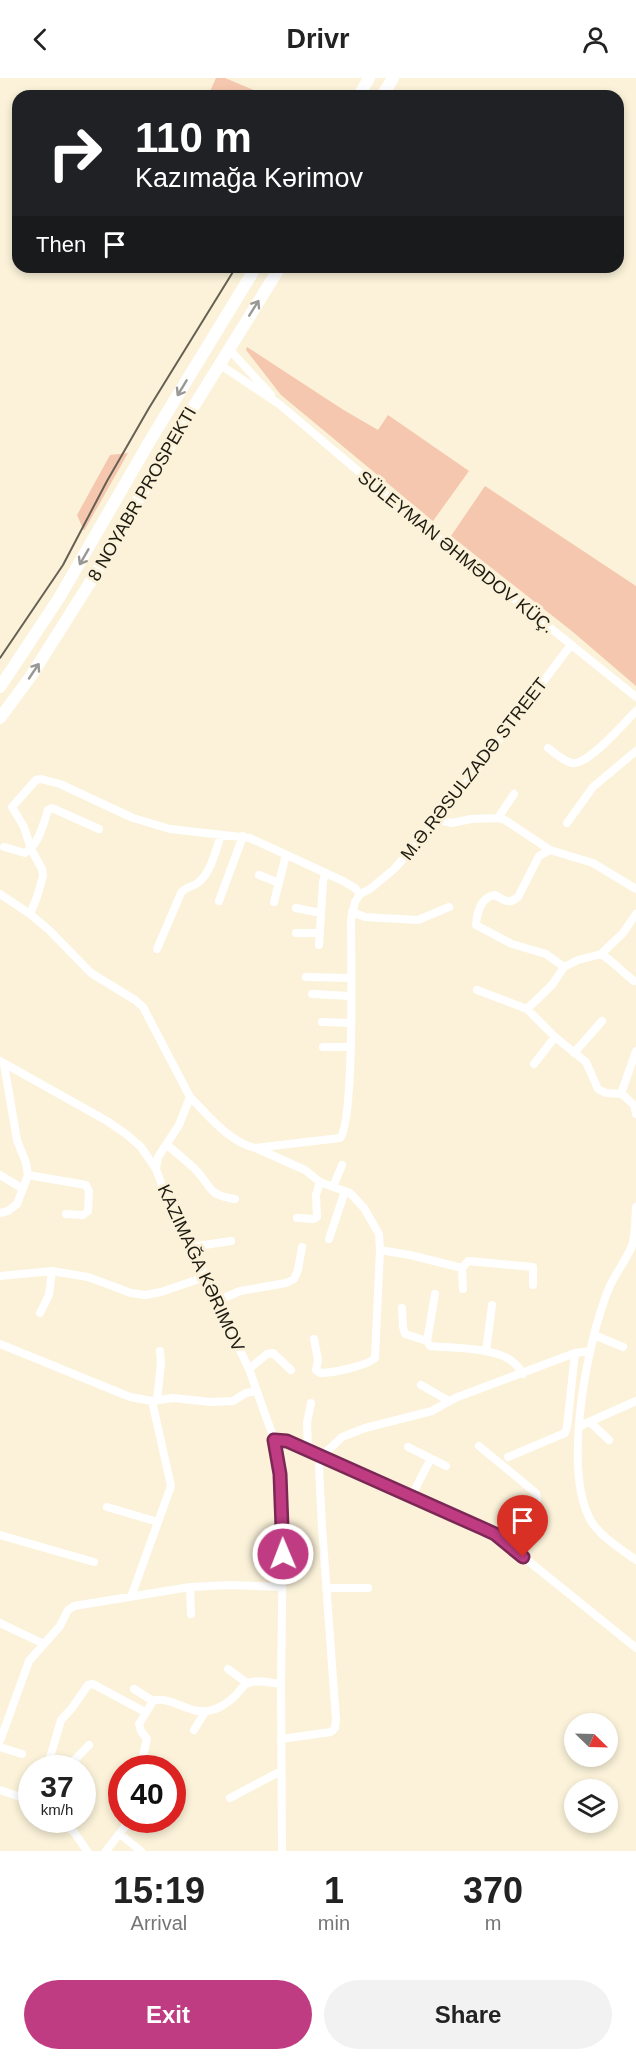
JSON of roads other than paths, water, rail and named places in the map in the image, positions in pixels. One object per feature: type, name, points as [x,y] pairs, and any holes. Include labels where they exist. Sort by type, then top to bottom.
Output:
[{"type":"highway","name":"8 NOYABR PROSPEKTI","points":[[0,687],[59,598],[151,439],[252,273]]},
{"type":"highway","name":"8 NOYABR PROSPEKTI","points":[[0,718],[31,676],[80,599],[168,448],[276,273]]},
{"type":"highway","points":[[212,338],[229,349]]},
{"type":"highway","points":[[203,354],[219,364]]},
{"type":"street","points":[[229,349],[279,404]]},
{"type":"street","points":[[219,364],[279,404]]},
{"type":"street","name":"SÜLEYMAN ƏHMƏDOV KÜÇ.","points":[[279,404],[410,515],[636,697]]},
{"type":"street","name":"M.Ə.RƏSULZADƏ STREET","points":[[360,894],[370,889],[393,870],[439,820],[570,646]]},
{"type":"street","points":[[548,748],[564,760],[572,763],[581,761],[602,746],[636,711]]},
{"type":"street","points":[[567,823],[592,787],[636,751]]},
{"type":"street","points":[[30,914],[43,876],[42,868],[24,827],[12,807],[36,780],[41,779],[60,784],[142,821],[180,831],[250,838],[355,888],[360,894],[352,912],[346,1126],[340,1138],[255,1148]]},
{"type":"street","points":[[498,818],[514,794]]},
{"type":"street","points":[[4,847],[25,853],[32,849],[48,810],[52,808],[99,829]]},
{"type":"street","points":[[439,820],[452,823],[471,819],[505,820],[550,850],[593,863],[636,889]]},
{"type":"street","points":[[157,949],[181,893],[203,879],[221,835]]},
{"type":"street","points":[[219,901],[243,836]]},
{"type":"street","points":[[550,850],[539,856],[518,897],[513,902],[507,902],[495,895],[482,901],[476,925],[512,944],[546,954],[564,967]]},
{"type":"street","points":[[274,902],[286,855]]},
{"type":"street","points":[[319,945],[325,873]]},
{"type":"street","points":[[259,875],[279,883]]},
{"type":"street","points":[[0,894],[49,930],[91,974],[143,1007],[190,1097],[230,1137],[243,1145],[305,1170],[320,1182],[357,1198],[379,1234],[375,1358],[371,1362],[320,1373],[316,1370],[318,1360],[314,1339]]},
{"type":"street","points":[[352,912],[365,917],[418,920],[449,907]]},
{"type":"street","points":[[296,908],[321,913]]},
{"type":"street","points":[[527,1009],[552,985],[564,967],[578,960],[601,954],[623,933],[636,914]]},
{"type":"street","points":[[296,933],[319,933]]},
{"type":"street","points":[[601,954],[615,963],[620,971],[634,981]]},
{"type":"street","points":[[306,977],[350,978]]},
{"type":"street","points":[[477,990],[527,1009],[555,1037],[586,1062],[598,1089],[606,1093],[622,1094],[635,1105],[636,1114]]},
{"type":"street","points":[[312,994],[350,996]]},
{"type":"street","points":[[574,1053],[602,1021]]},
{"type":"street","points":[[322,1022],[350,1023]]},
{"type":"street","points":[[534,1064],[555,1037]]},
{"type":"street","points":[[323,1047],[350,1047]]},
{"type":"street","points":[[622,1094],[623,1083],[636,1052]]},
{"type":"street","points":[[2,1062],[117,1127],[141,1147],[156,1169],[164,1191],[249,1369],[274,1440],[280,1474],[282,1851]]},
{"type":"street","points":[[0,1213],[8,1211],[17,1204],[28,1175],[17,1140],[2,1062]]},
{"type":"street","points":[[156,1169],[158,1157],[179,1125],[190,1097]]},
{"type":"street","points":[[167,1145],[195,1169],[213,1193],[220,1197],[235,1199]]},
{"type":"street","points":[[333,1187],[342,1165]]},
{"type":"street","points":[[0,1175],[23,1189]]},
{"type":"street","points":[[28,1175],[86,1185],[89,1191],[87,1211],[83,1215],[66,1214]]},
{"type":"street","points":[[297,1218],[316,1217],[316,1195],[320,1182]]},
{"type":"street","points":[[329,1239],[345,1191]]},
{"type":"street","points":[[636,1207],[634,1247],[609,1288],[590,1351],[580,1426],[578,1466],[584,1505],[592,1522],[603,1535],[636,1560]]},
{"type":"street","points":[[192,1247],[231,1241]]},
{"type":"street","points":[[217,1301],[240,1292],[286,1283],[294,1279],[302,1247]]},
{"type":"street","points":[[380,1250],[462,1268]]},
{"type":"street","points":[[463,1289],[462,1268],[468,1261],[533,1267],[533,1285]]},
{"type":"street","points":[[3,1275],[52,1271],[88,1277],[131,1293],[145,1295],[161,1292],[205,1276]]},
{"type":"street","points":[[40,1313],[49,1294],[52,1271]]},
{"type":"street","points":[[427,1341],[435,1294]]},
{"type":"street","points":[[486,1352],[492,1305]]},
{"type":"street","points":[[402,1308],[405,1334],[427,1341],[430,1346],[486,1352],[509,1359],[523,1374]]},
{"type":"street","points":[[594,1335],[623,1347]]},
{"type":"street","points":[[0,1344],[130,1397],[154,1400],[172,1398],[212,1402],[233,1401],[246,1393],[256,1391]]},
{"type":"street","points":[[131,1597],[171,1486],[154,1400],[161,1363],[160,1351]]},
{"type":"street","points":[[281,1739],[331,1732],[335,1728],[319,1468],[321,1457],[342,1437],[365,1428],[432,1411],[475,1390],[575,1353],[590,1351]]},
{"type":"street","points":[[249,1369],[267,1354],[273,1353],[291,1370]]},
{"type":"street","points":[[508,1457],[565,1433],[575,1353]]},
{"type":"street","points":[[421,1385],[449,1401]]},
{"type":"street","points":[[580,1426],[636,1401]]},
{"type":"street","points":[[308,1451],[307,1423],[311,1403]]},
{"type":"street","points":[[591,1423],[609,1440]]},
{"type":"street","points":[[274,1440],[287,1441],[482,1528],[507,1543],[636,1648]]},
{"type":"street","points":[[479,1446],[536,1493],[538,1506],[533,1518],[507,1543]]},
{"type":"street","points":[[408,1447],[446,1466]]},
{"type":"street","points":[[411,1497],[430,1460]]},
{"type":"street","points":[[107,1507],[158,1522]]},
{"type":"street","points":[[0,1534],[94,1562]]},
{"type":"street","points":[[0,1741],[29,1661],[60,1626],[68,1610],[74,1606],[190,1587],[230,1585],[282,1587]]},
{"type":"street","points":[[190,1587],[191,1614]]},
{"type":"street","points":[[326,1588],[368,1588]]},
{"type":"street","points":[[0,1623],[44,1644]]},
{"type":"street","points":[[228,1669],[247,1683]]},
{"type":"street","points":[[143,1755],[147,1739],[139,1724],[153,1701],[161,1699],[195,1711],[206,1712],[224,1705],[247,1683],[254,1681],[281,1684]]},
{"type":"street","points":[[52,1755],[61,1720],[88,1685],[93,1684],[145,1712]]},
{"type":"street","points":[[134,1689],[153,1701]]},
{"type":"street","points":[[194,1730],[206,1712]]},
{"type":"street","points":[[79,1755],[89,1745]]},
{"type":"street","points":[[0,1747],[22,1754]]},
{"type":"street","points":[[230,1798],[281,1771]]},
{"type":"street","points":[[0,1790],[18,1796]]},
{"type":"street","points":[[75,1833],[87,1851]]},
{"type":"street","points":[[106,1851],[120,1834],[141,1851]]},
{"type":"railway","points":[[0,658],[63,565],[149,408],[232,273]]}]
